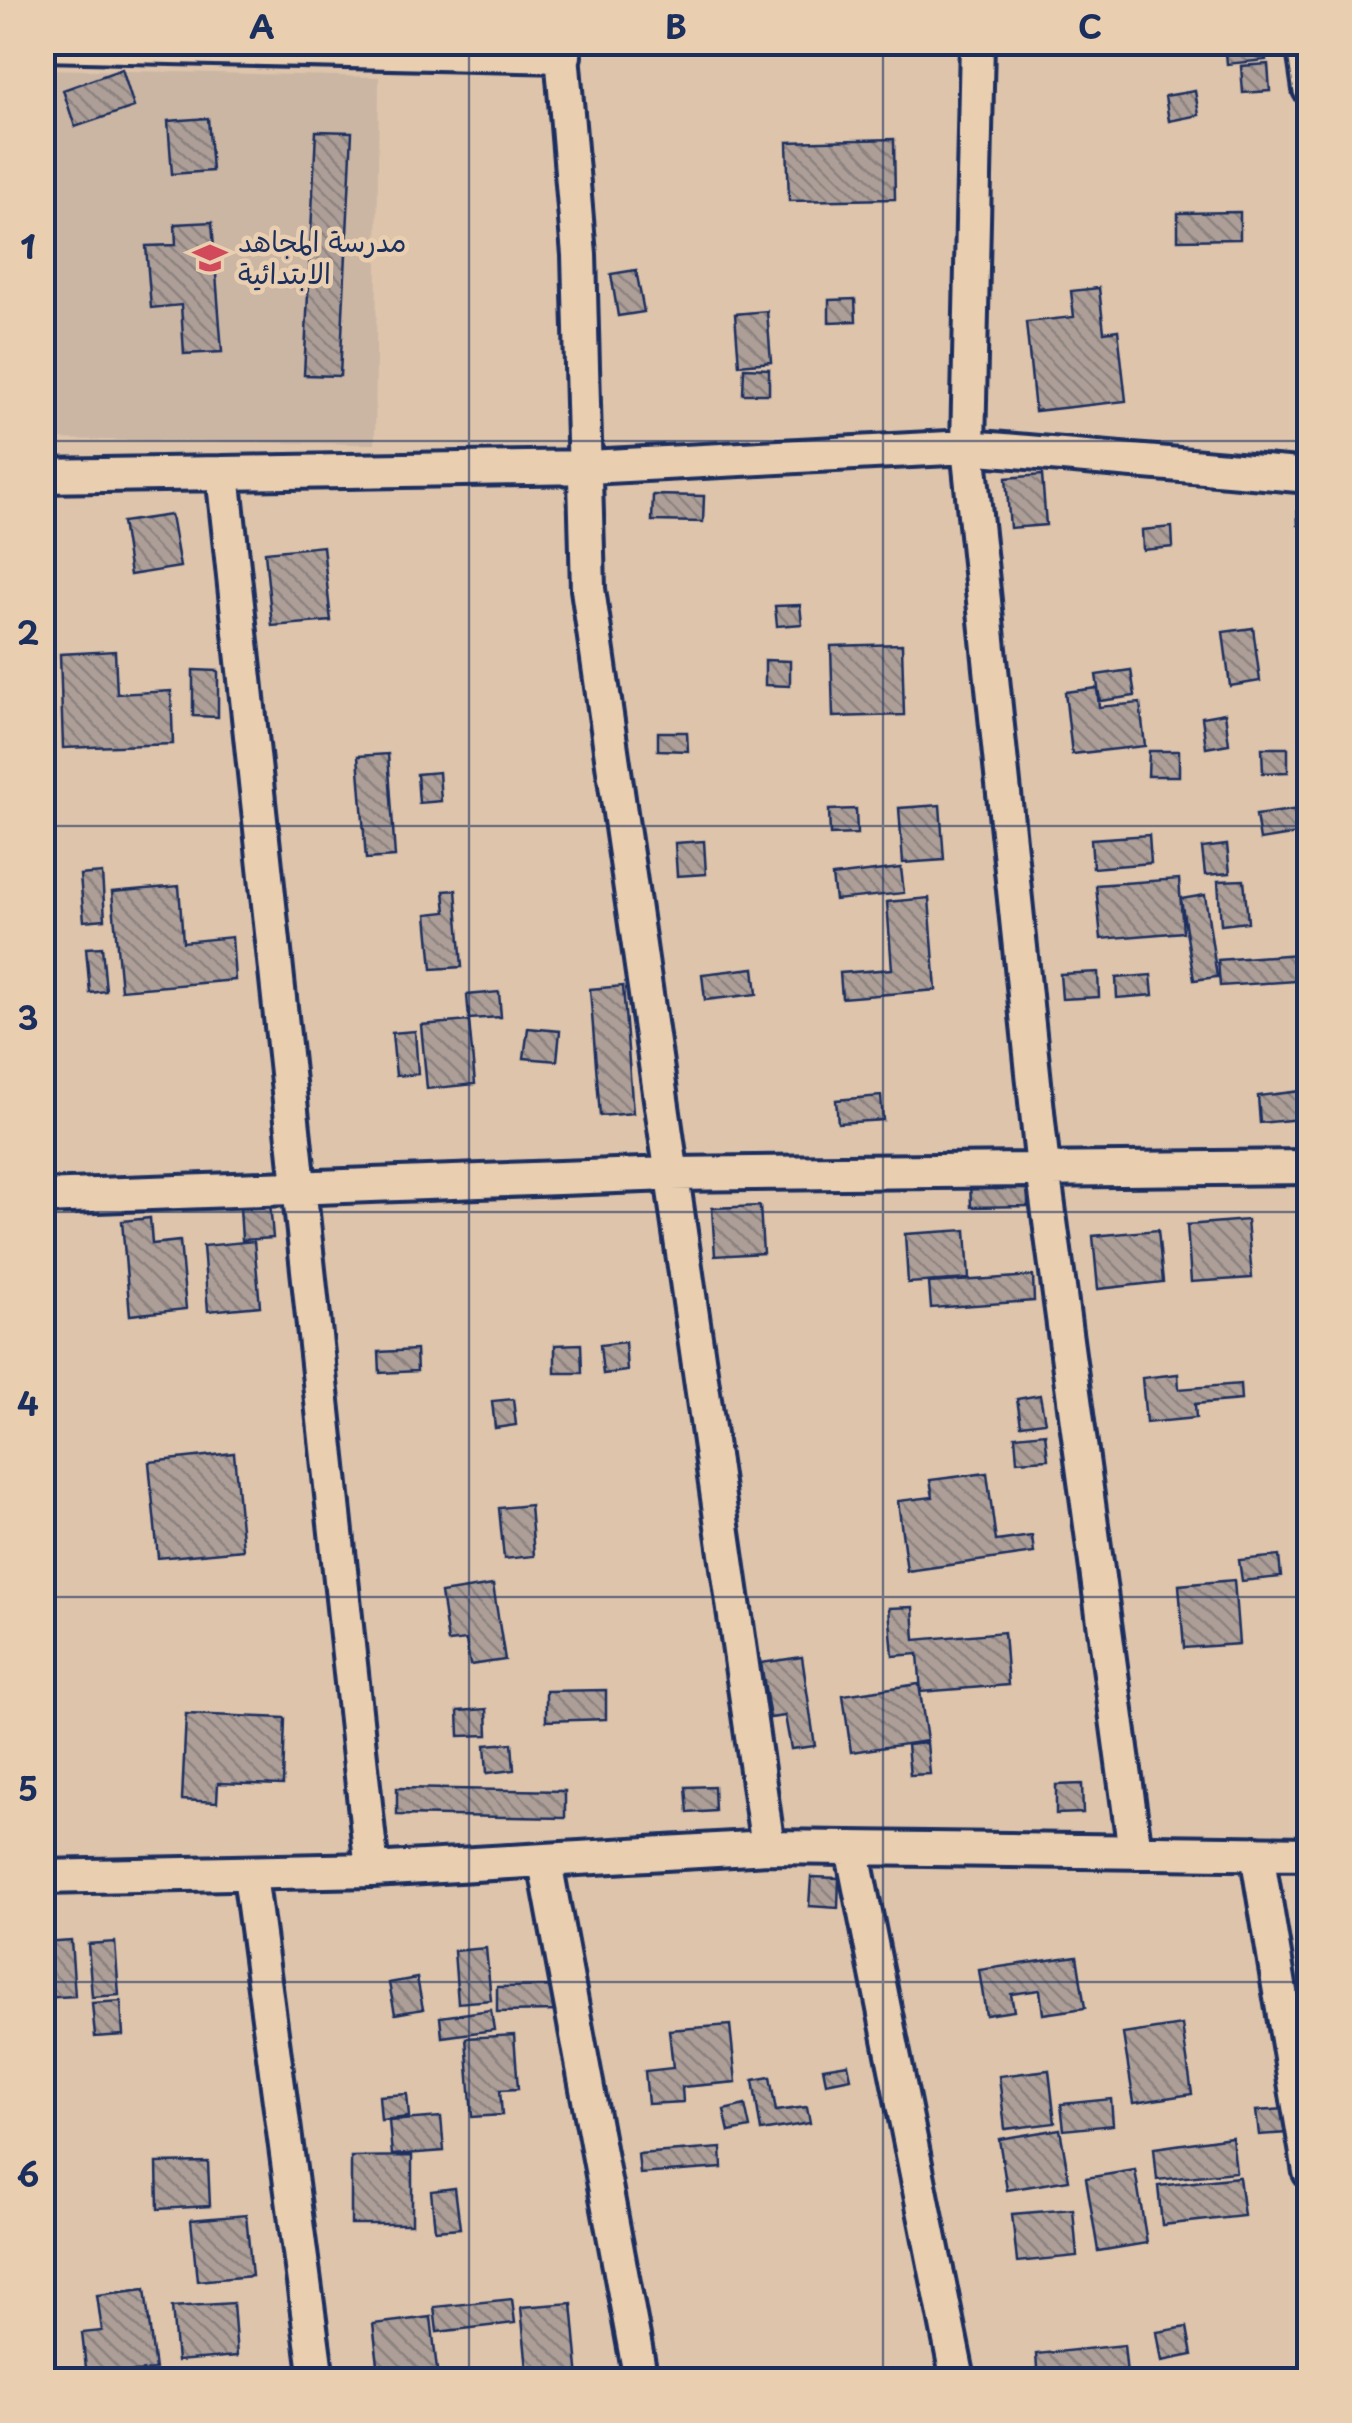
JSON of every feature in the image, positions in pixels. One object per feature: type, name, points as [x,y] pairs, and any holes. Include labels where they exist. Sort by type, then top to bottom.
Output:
[{"type":"street","points":[[977,42],[968,447],[1043,1169],[1135,1852]]},
{"type":"street","points":[[1303,42],[1310,89]]},
{"type":"street","points":[[42,44],[562,49],[588,467],[588,590],[768,1847]]},
{"type":"street","points":[[42,476],[588,467],[968,447],[1310,476]]},
{"type":"street","points":[[222,473],[372,1870]]},
{"type":"street","points":[[42,1197],[672,1174],[1310,1167]]},
{"type":"street","points":[[42,1877],[372,1870],[768,1847],[1310,1854]]},
{"type":"street","points":[[852,1848],[958,2380]]},
{"type":"street","points":[[1257,1853],[1310,2172]]},
{"type":"street","points":[[545,1862],[641,2380]]},
{"type":"street","points":[[250,1874],[317,2380]]},
{"type":"shaded area","name":"مدرسة المجاهد الابتدائية","points":[[43,69],[379,77],[375,444],[43,439]]},
{"type":"building","points":[[1225,42],[1264,42],[1266,60],[1227,64]]},
{"type":"building","points":[[1268,64],[1270,91],[1243,93],[1241,66]]},
{"type":"building","points":[[122,69],[134,107],[75,127],[63,90]]},
{"type":"building","points":[[1195,91],[1199,115],[1169,121],[1165,96]]},
{"type":"building","points":[[208,118],[212,171],[172,174],[168,121]]},
{"type":"building","points":[[316,131],[352,132],[340,376],[304,375]]},
{"type":"building","points":[[894,139],[895,199],[789,201],[787,142]]},
{"type":"building","points":[[1240,212],[1240,239],[1178,240],[1178,213]]},
{"type":"building","points":[[212,222],[222,352],[184,354],[181,305],[151,308],[146,246],[176,245],[175,224]]},
{"type":"building","points":[[636,270],[644,312],[618,316],[611,274]]},
{"type":"building","points":[[1099,288],[1104,332],[1118,330],[1126,401],[1035,411],[1026,322],[1074,317],[1071,291]]},
{"type":"building","points":[[855,299],[856,321],[829,322],[829,300]]},
{"type":"building","points":[[767,311],[771,362],[739,365],[735,314]]},
{"type":"building","points":[[744,368],[769,369],[769,394],[743,394]]},
{"type":"building","points":[[1042,475],[1046,525],[1010,528],[1006,478]]},
{"type":"building","points":[[1297,492],[1310,492],[1310,524],[1298,525]]},
{"type":"building","points":[[653,495],[704,496],[703,522],[652,521]]},
{"type":"building","points":[[171,515],[180,567],[130,575],[122,522]]},
{"type":"building","points":[[1172,527],[1173,547],[1143,550],[1142,530]]},
{"type":"building","points":[[323,546],[331,621],[272,626],[265,552]]},
{"type":"building","points":[[800,605],[802,624],[777,626],[775,606]]},
{"type":"building","points":[[1253,628],[1260,681],[1230,686],[1223,632]]},
{"type":"building","points":[[902,644],[904,715],[833,717],[831,646]]},
{"type":"building","points":[[115,651],[117,694],[171,691],[173,744],[63,748],[60,654]]},
{"type":"building","points":[[765,660],[790,661],[790,686],[765,685]]},
{"type":"building","points":[[193,670],[218,671],[218,717],[193,716]]},
{"type":"building","points":[[1131,670],[1135,696],[1100,701],[1096,675]]},
{"type":"building","points":[[1097,688],[1099,707],[1140,703],[1145,746],[1072,754],[1065,692]]},
{"type":"building","points":[[1225,713],[1229,744],[1206,748],[1202,717]]},
{"type":"building","points":[[658,732],[687,732],[688,751],[658,750]]},
{"type":"building","points":[[1262,748],[1288,748],[1288,772],[1263,773]]},
{"type":"building","points":[[1149,751],[1179,751],[1179,776],[1148,776]]},
{"type":"building","points":[[388,754],[395,857],[366,859],[358,756]]},
{"type":"building","points":[[439,772],[441,801],[419,803],[417,774]]},
{"type":"building","points":[[940,805],[944,860],[903,863],[899,808]]},
{"type":"building","points":[[1307,808],[1310,832],[1260,840],[1256,815]]},
{"type":"building","points":[[856,809],[857,834],[830,835],[829,810]]},
{"type":"building","points":[[1149,835],[1151,863],[1093,868],[1091,839]]},
{"type":"building","points":[[704,841],[706,874],[677,876],[675,843]]},
{"type":"building","points":[[1227,845],[1230,873],[1205,875],[1202,848]]},
{"type":"building","points":[[901,868],[904,893],[835,900],[832,876]]},
{"type":"building","points":[[102,873],[105,919],[84,921],[80,875]]},
{"type":"building","points":[[1179,879],[1183,932],[1101,939],[1096,885]]},
{"type":"building","points":[[1244,880],[1248,922],[1221,925],[1218,881]]},
{"type":"building","points":[[179,886],[183,942],[232,937],[235,980],[121,990],[112,892]]},
{"type":"building","points":[[456,890],[462,967],[432,969],[427,914],[446,912],[444,891]]},
{"type":"building","points":[[1205,895],[1217,977],[1194,980],[1181,899]]},
{"type":"building","points":[[929,898],[936,990],[842,998],[840,973],[892,969],[887,902]]},
{"type":"building","points":[[102,947],[106,991],[90,993],[86,948]]},
{"type":"building","points":[[1310,953],[1310,980],[1220,986],[1218,960]]},
{"type":"building","points":[[754,968],[757,994],[705,1000],[702,974]]},
{"type":"building","points":[[1098,972],[1099,997],[1062,999],[1060,974]]},
{"type":"building","points":[[1151,975],[1153,995],[1117,998],[1116,978]]},
{"type":"building","points":[[623,986],[633,1113],[600,1116],[590,989]]},
{"type":"building","points":[[499,992],[501,1017],[469,1019],[467,995]]},
{"type":"building","points":[[469,1021],[475,1084],[427,1089],[421,1025]]},
{"type":"building","points":[[528,1028],[560,1031],[557,1061],[524,1058]]},
{"type":"building","points":[[415,1031],[418,1074],[396,1076],[392,1033]]},
{"type":"building","points":[[1310,1090],[1310,1118],[1260,1123],[1258,1096]]},
{"type":"building","points":[[881,1096],[883,1120],[838,1123],[836,1100]]},
{"type":"building","points":[[1028,1178],[1028,1206],[971,1207],[970,1179]]},
{"type":"building","points":[[269,1190],[273,1238],[242,1240],[239,1191]]},
{"type":"building","points":[[760,1206],[763,1253],[715,1256],[712,1208]]},
{"type":"building","points":[[150,1218],[152,1244],[180,1241],[186,1309],[130,1315],[122,1221]]},
{"type":"building","points":[[1247,1220],[1252,1278],[1191,1282],[1187,1225]]},
{"type":"building","points":[[966,1230],[969,1279],[908,1283],[905,1234]]},
{"type":"building","points":[[1158,1230],[1163,1282],[1098,1289],[1093,1236]]},
{"type":"building","points":[[254,1241],[260,1306],[208,1311],[203,1246]]},
{"type":"building","points":[[1033,1276],[1034,1301],[931,1308],[929,1283]]},
{"type":"building","points":[[625,1342],[627,1371],[603,1374],[600,1345]]},
{"type":"building","points":[[581,1344],[582,1373],[555,1373],[555,1345]]},
{"type":"building","points":[[416,1350],[417,1371],[380,1373],[379,1352]]},
{"type":"building","points":[[1178,1374],[1179,1389],[1240,1384],[1241,1400],[1195,1404],[1196,1418],[1146,1423],[1142,1378]]},
{"type":"building","points":[[1040,1395],[1045,1422],[1021,1425],[1017,1399]]},
{"type":"building","points":[[513,1399],[516,1425],[495,1428],[492,1401]]},
{"type":"building","points":[[1045,1433],[1048,1459],[1017,1461],[1015,1436]]},
{"type":"building","points":[[234,1453],[243,1550],[158,1558],[149,1462]]},
{"type":"building","points":[[987,1473],[996,1541],[1032,1536],[1034,1553],[907,1571],[898,1501],[933,1497],[930,1480]]},
{"type":"building","points":[[530,1505],[534,1556],[504,1559],[499,1508]]},
{"type":"building","points":[[1279,1556],[1281,1577],[1242,1581],[1239,1560]]},
{"type":"building","points":[[1234,1580],[1239,1644],[1184,1648],[1179,1585]]},
{"type":"building","points":[[493,1585],[505,1660],[470,1665],[466,1640],[448,1642],[441,1593]]},
{"type":"building","points":[[913,1607],[915,1640],[1004,1632],[1008,1685],[921,1692],[918,1654],[893,1656],[889,1608]]},
{"type":"building","points":[[802,1657],[815,1746],[791,1749],[785,1716],[770,1718],[761,1663]]},
{"type":"building","points":[[919,1684],[927,1741],[851,1752],[843,1695]]},
{"type":"building","points":[[606,1690],[606,1719],[546,1721],[546,1691]]},
{"type":"building","points":[[487,1709],[488,1735],[459,1736],[458,1711]]},
{"type":"building","points":[[186,1714],[285,1718],[283,1785],[218,1783],[217,1802],[182,1800]]},
{"type":"building","points":[[512,1743],[514,1770],[487,1773],[485,1745]]},
{"type":"building","points":[[927,1743],[930,1774],[910,1775],[907,1745]]},
{"type":"building","points":[[1082,1784],[1083,1813],[1056,1814],[1056,1785]]},
{"type":"building","points":[[714,1786],[715,1811],[688,1813],[686,1787]]},
{"type":"building","points":[[397,1788],[565,1791],[565,1818],[397,1815]]},
{"type":"building","points":[[811,1877],[839,1878],[838,1908],[809,1906]]},
{"type":"building","points":[[71,1940],[75,1996],[42,1998],[42,1942]]},
{"type":"building","points":[[115,1942],[119,1995],[92,1997],[88,1944]]},
{"type":"building","points":[[486,1948],[491,2000],[458,2003],[454,1951]]},
{"type":"building","points":[[1077,1956],[1085,2008],[1043,2014],[1040,1990],[1011,1994],[1014,2011],[986,2015],[979,1970]]},
{"type":"building","points":[[417,1978],[423,2009],[395,2014],[389,1983]]},
{"type":"building","points":[[560,1986],[560,2011],[497,2012],[497,1987]]},
{"type":"building","points":[[121,2001],[123,2035],[95,2037],[92,2003]]},
{"type":"building","points":[[491,2010],[494,2030],[442,2037],[440,2017]]},
{"type":"building","points":[[730,2025],[736,2082],[682,2087],[683,2102],[648,2104],[645,2071],[673,2068],[669,2030]]},
{"type":"building","points":[[1182,2025],[1192,2094],[1134,2103],[1123,2034]]},
{"type":"building","points":[[514,2035],[518,2089],[500,2090],[502,2115],[472,2117],[466,2038]]},
{"type":"building","points":[[848,2064],[851,2078],[826,2083],[823,2068]]},
{"type":"building","points":[[1049,2070],[1055,2123],[1005,2129],[999,2076]]},
{"type":"building","points":[[770,2077],[776,2111],[807,2107],[810,2123],[761,2131],[753,2080]]},
{"type":"building","points":[[407,2094],[409,2117],[381,2120],[379,2096]]},
{"type":"building","points":[[1111,2099],[1113,2125],[1064,2130],[1061,2104]]},
{"type":"building","points":[[745,2105],[750,2128],[729,2132],[724,2110]]},
{"type":"building","points":[[1285,2109],[1287,2133],[1259,2135],[1256,2111]]},
{"type":"building","points":[[441,2117],[444,2151],[392,2155],[389,2121]]},
{"type":"building","points":[[1060,2129],[1069,2180],[1007,2190],[999,2139]]},
{"type":"building","points":[[1232,2137],[1236,2172],[1157,2180],[1154,2148]]},
{"type":"building","points":[[721,2148],[722,2168],[640,2174],[638,2154]]},
{"type":"building","points":[[412,2156],[412,2224],[351,2224],[351,2157]]},
{"type":"building","points":[[208,2162],[210,2206],[158,2209],[157,2163]]},
{"type":"building","points":[[1135,2170],[1147,2243],[1098,2251],[1086,2178]]},
{"type":"building","points":[[1239,2177],[1244,2216],[1162,2225],[1158,2186]]},
{"type":"building","points":[[455,2188],[460,2228],[435,2230],[431,2191]]},
{"type":"building","points":[[1073,2209],[1077,2256],[1017,2262],[1012,2214]]},
{"type":"building","points":[[246,2215],[252,2276],[197,2281],[191,2220]]},
{"type":"building","points":[[145,2289],[155,2370],[87,2377],[82,2333],[102,2331],[97,2295]]},
{"type":"building","points":[[512,2299],[515,2323],[437,2332],[434,2307]]},
{"type":"building","points":[[233,2303],[237,2356],[177,2361],[172,2307]]},
{"type":"building","points":[[572,2303],[579,2380],[528,2380],[521,2307]]},
{"type":"building","points":[[431,2317],[438,2379],[380,2380],[373,2324]]},
{"type":"building","points":[[1187,2327],[1192,2355],[1162,2361],[1157,2332]]},
{"type":"building","points":[[1124,2345],[1127,2374],[1038,2380],[1036,2354]]},
{"type":"place","name":"مدرسة المجاهد الابتدائية","points":[[210,258]]}]
